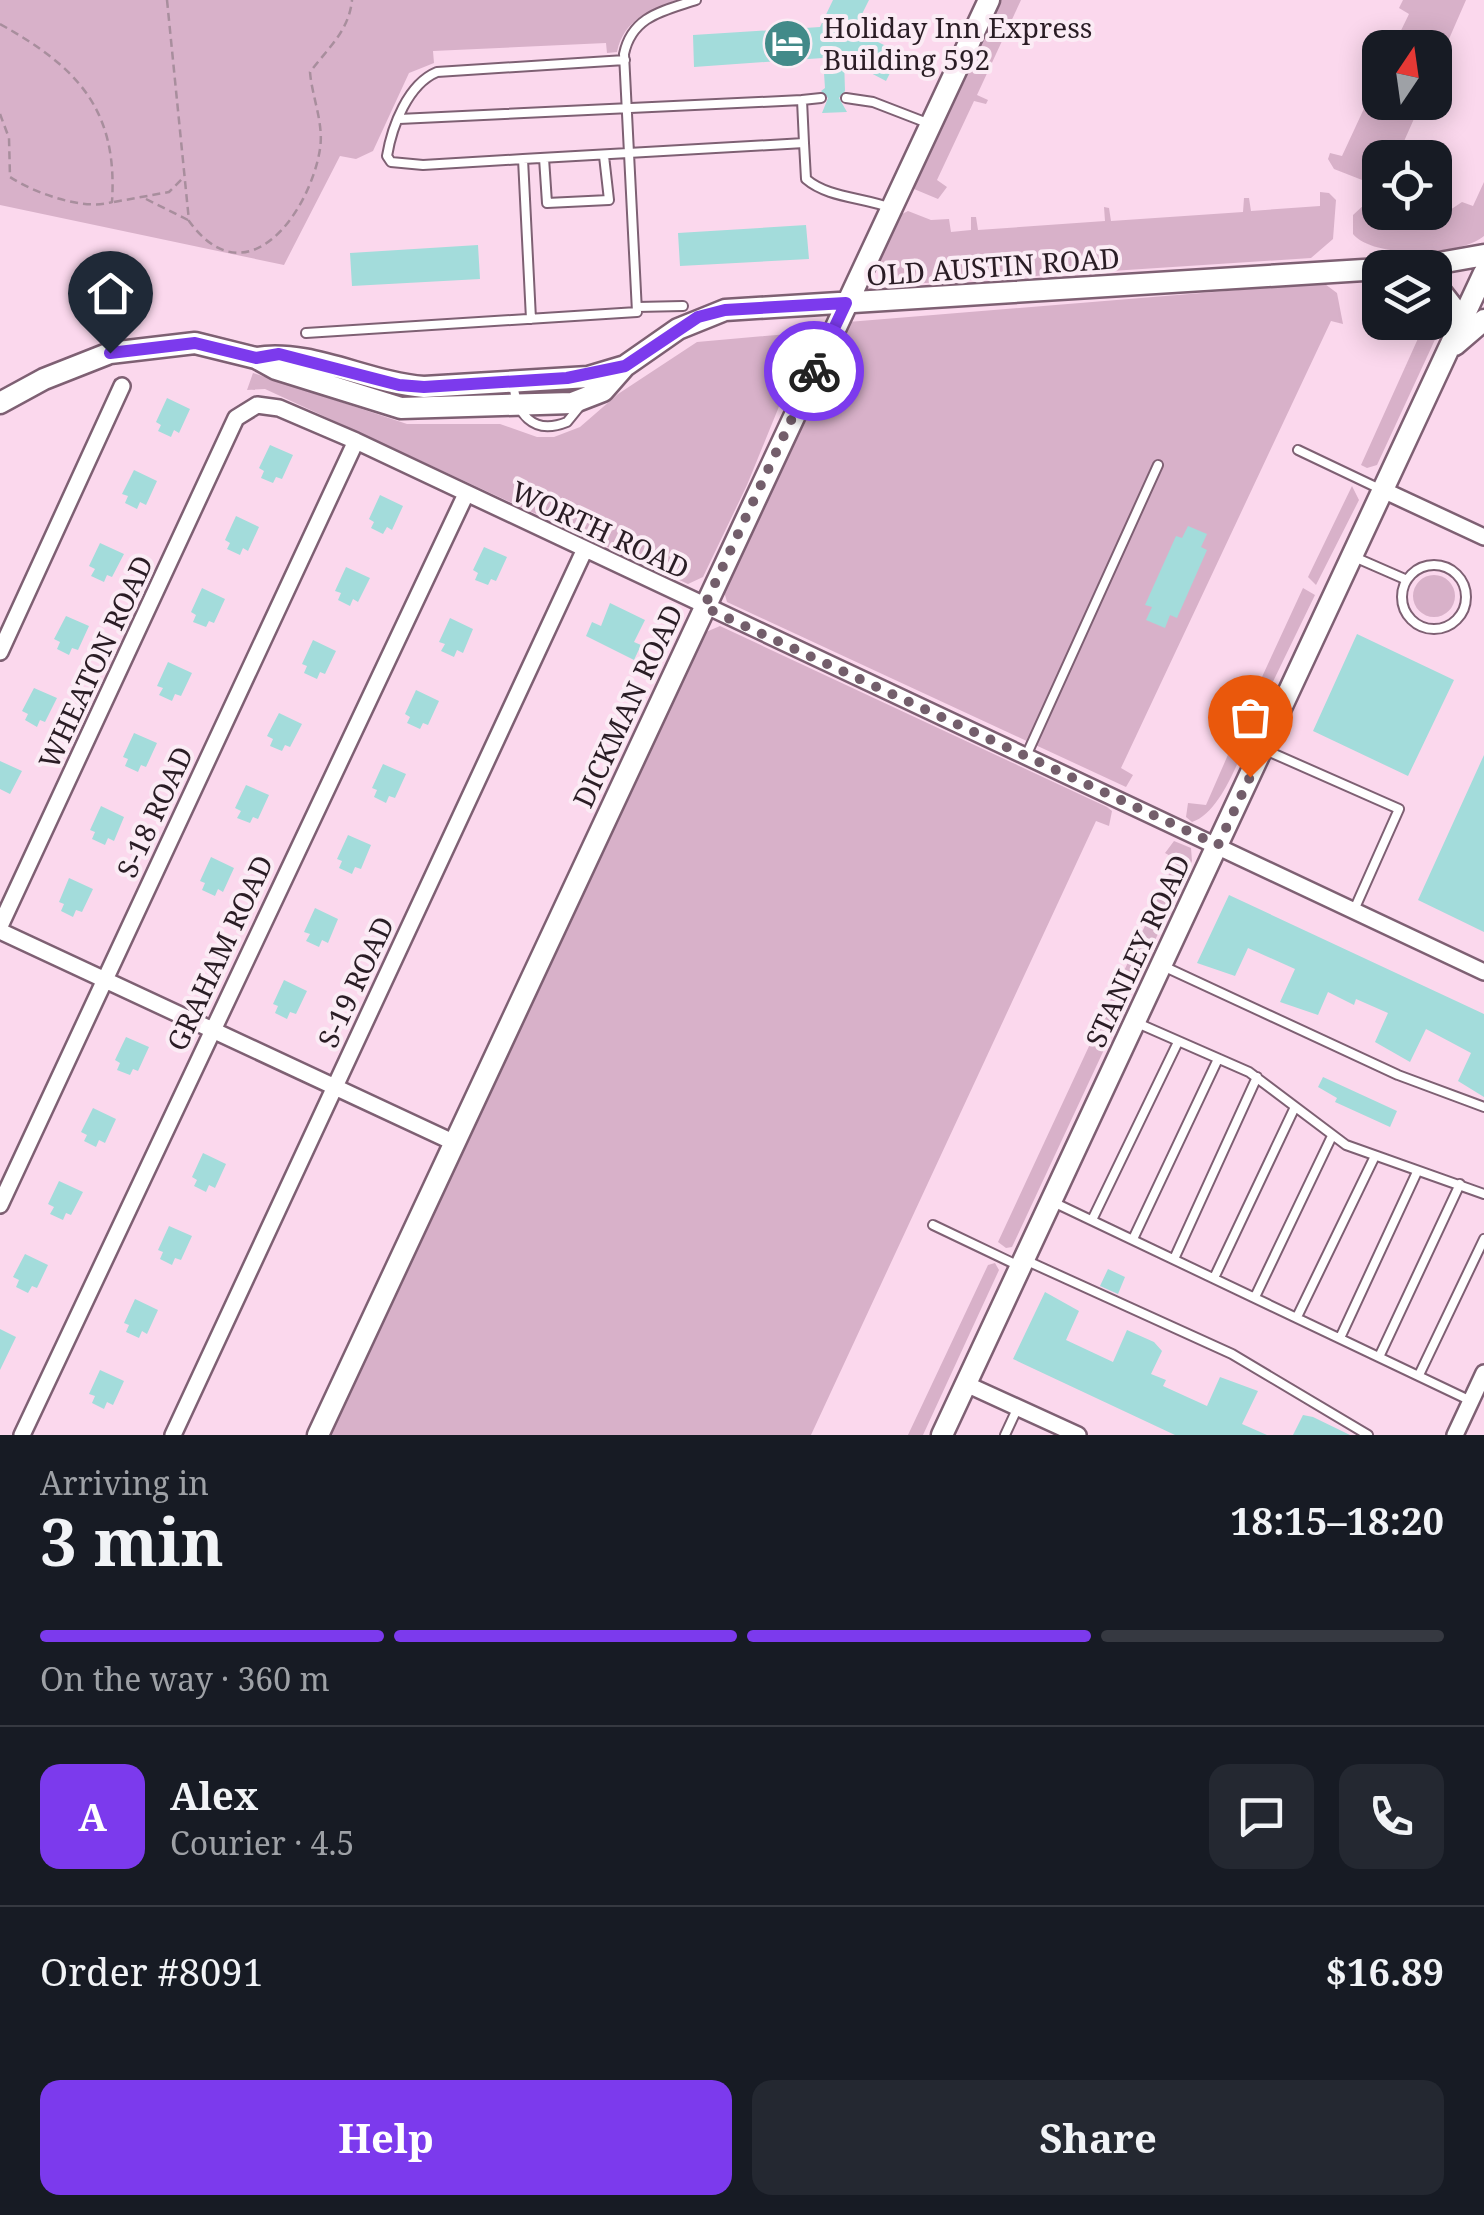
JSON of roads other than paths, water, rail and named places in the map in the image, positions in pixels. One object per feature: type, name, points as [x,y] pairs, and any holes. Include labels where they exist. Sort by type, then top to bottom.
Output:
[{"type":"street","name":"DICKMAN ROAD","points":[[318,1435],[989,0]]},
{"type":"street","points":[[1452,261],[1484,255]]},
{"type":"street","points":[[1452,269],[1484,272]]},
{"type":"street","name":"OLD AUSTIN ROAD","points":[[0,403],[76,365],[143,348],[195,343],[256,358],[276,369],[374,402],[426,410],[515,406],[584,399],[603,391],[625,366],[698,317],[725,310],[1362,270]]},
{"type":"street","name":"STANLEY ROAD","points":[[942,1435],[1484,272]]},
{"type":"street","points":[[1452,306],[1458,328]]},
{"type":"street","points":[[1446,354],[1484,320]]},
{"type":"street","name":"OLD AUSTIN ROAD","points":[[256,358],[279,354],[399,385],[588,377],[625,366]]},
{"type":"street","points":[[0,652],[122,386]]},
{"type":"street","name":"WORTH ROAD","points":[[236,418],[256,405],[279,408],[356,441],[1484,972]]},
{"type":"street","name":"WHEATON ROAD","points":[[0,929],[236,418]]},
{"type":"street","name":"S-18 ROAD","points":[[0,1205],[356,441]]},
{"type":"street","points":[[1383,490],[1484,537]]},
{"type":"street","name":"GRAHAM ROAD","points":[[22,1435],[466,494]]},
{"type":"street","name":"S-19 ROAD","points":[[173,1435],[584,550]]},
{"type":"street","points":[[0,929],[455,1143]]},
{"type":"street","points":[[1455,1435],[1484,1373]]},
{"type":"street","points":[[966,1384],[1078,1435]]},
{"type":"lane","points":[[306,333],[637,312],[624,60],[633,29],[646,18],[696,0]]},
{"type":"lane","points":[[624,60],[436,72],[422,78],[388,146],[390,162],[423,166],[804,144]]},
{"type":"lane","points":[[399,119],[821,98]]},
{"type":"lane","points":[[846,98],[873,102],[930,124]]},
{"type":"lane","points":[[802,100],[806,180],[820,191],[860,196],[891,208]]},
{"type":"lane","points":[[544,158],[547,203],[609,200],[604,156]]},
{"type":"lane","points":[[523,159],[531,319]]},
{"type":"lane","points":[[637,306],[683,306]]},
{"type":"lane","points":[[513,382],[515,406]]},
{"type":"lane","points":[[1298,450],[1383,490]]},
{"type":"lane","points":[[1026,756],[1158,466]]},
{"type":"lane","points":[[1352,556],[1407,580]]},
{"type":"lane","points":[[1432,565],[1452,570],[1464,586],[1461,615],[1444,628],[1422,627],[1406,612],[1402,602],[1407,580],[1432,565]]},
{"type":"lane","points":[[1262,750],[1399,810],[1354,910]]},
{"type":"lane","points":[[1162,965],[1398,1075],[1484,1106]]},
{"type":"lane","points":[[1135,1022],[1256,1077],[1332,1136],[1375,1156],[1484,1194]]},
{"type":"lane","points":[[1092,1220],[1178,1042]]},
{"type":"lane","points":[[1133,1239],[1218,1059]]},
{"type":"lane","points":[[1174,1259],[1256,1077]]},
{"type":"lane","points":[[1214,1278],[1294,1109]]},
{"type":"lane","points":[[1255,1297],[1332,1136]]},
{"type":"lane","points":[[1297,1317],[1375,1156]]},
{"type":"lane","points":[[1340,1338],[1417,1172]]},
{"type":"lane","points":[[1379,1357],[1460,1184]]},
{"type":"lane","points":[[1053,1202],[1471,1401]]},
{"type":"lane","points":[[933,1225],[1232,1354],[1368,1435]]},
{"type":"lane","points":[[1418,1375],[1484,1239]]},
{"type":"lane","points":[[1005,1435],[1018,1408]]},
{"type":"place","name":"Holiday Inn Express Building 592","points":[[788,44]]}]
